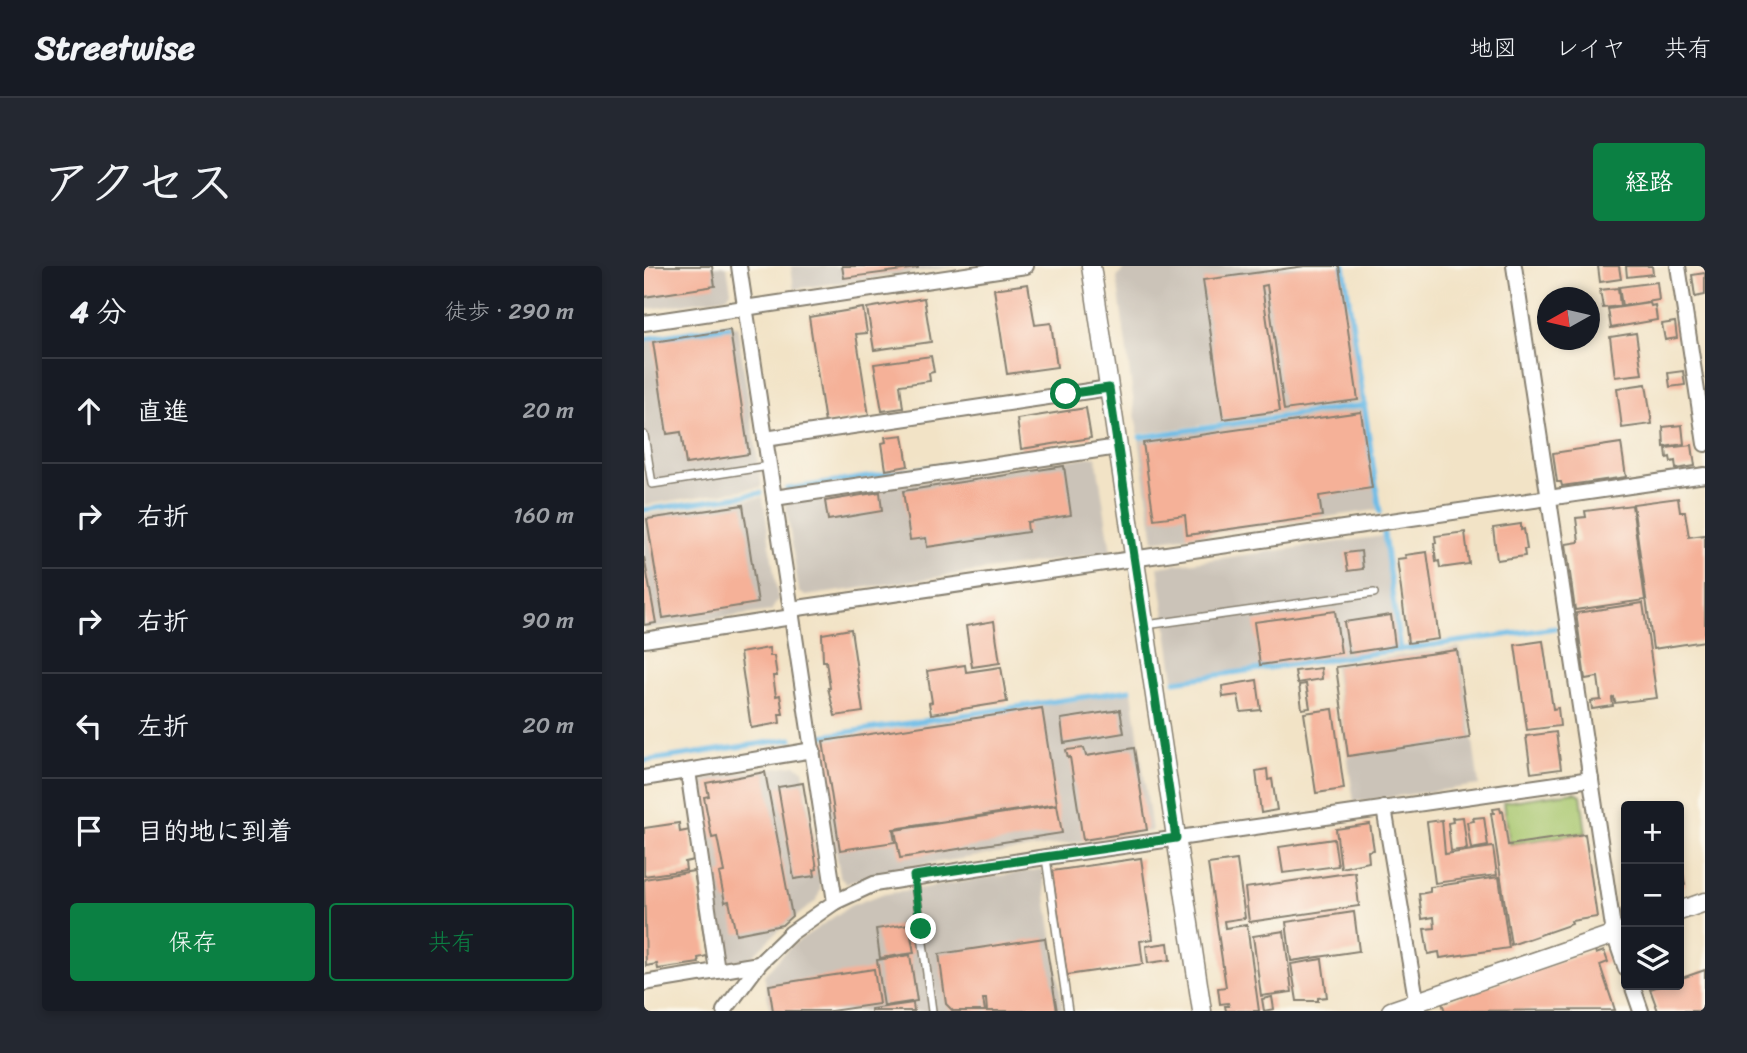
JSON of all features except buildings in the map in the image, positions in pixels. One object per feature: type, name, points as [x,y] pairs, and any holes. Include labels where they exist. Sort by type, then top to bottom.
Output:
[{"type":"street","points":[[739,266],[835,902]]},
{"type":"street","points":[[644,323],[1026,266]]},
{"type":"street","points":[[1091,266],[1202,1011]]},
{"type":"street","points":[[1391,1011],[1416,1007],[1620,932],[1591,779],[1514,266]]},
{"type":"street","points":[[1678,266],[1705,444]]},
{"type":"street","points":[[765,439],[1109,388]]},
{"type":"street","points":[[774,498],[1118,447]]},
{"type":"street","points":[[644,640],[792,613],[1135,558],[1705,475]]},
{"type":"street","points":[[644,778],[813,751]]},
{"type":"street","points":[[688,771],[718,971]]},
{"type":"street","points":[[724,1011],[759,964],[791,933],[835,902],[874,884],[914,876],[1591,779]]},
{"type":"street","points":[[1384,808],[1416,1007]]},
{"type":"street","points":[[1684,909],[1705,902]]},
{"type":"street","points":[[644,983],[759,964]]},
{"type":"street","points":[[1634,990],[1641,1011]]},
{"type":"lane","points":[[644,435],[652,484],[769,466]]},
{"type":"lane","points":[[1144,625],[1374,593]]},
{"type":"lane","points":[[1046,857],[1068,1011]]},
{"type":"lane","points":[[914,876],[932,1011]]},
{"type":"shaded area","points":[[644,266],[727,266],[731,291],[727,297],[644,310]]},
{"type":"shaded area","points":[[791,266],[959,266],[794,289]]},
{"type":"shaded area","points":[[1128,266],[1343,266],[1362,402],[1138,434],[1117,278]]},
{"type":"shaded area","points":[[737,326],[762,487],[644,505],[644,341]]},
{"type":"shaded area","points":[[1363,408],[1377,510],[1154,541],[1139,439]]},
{"type":"shaded area","points":[[1096,456],[1111,552],[806,596],[799,592],[786,504],[790,501]]},
{"type":"shaded area","points":[[763,497],[778,600],[771,611],[644,629],[644,515]]},
{"type":"shaded area","points":[[1382,536],[1397,648],[1174,679],[1158,567]]},
{"type":"shaded area","points":[[1460,647],[1479,785],[1354,802],[1334,665]]},
{"type":"shaded area","points":[[1132,692],[1152,831],[890,869],[846,884],[840,876],[818,741]]},
{"type":"shaded area","points":[[795,765],[803,769],[821,889],[816,901],[779,930],[749,959],[723,962],[696,779]]},
{"type":"shaded area","points":[[1042,869],[1063,1011],[770,1011],[764,975],[791,946],[850,906],[879,895]]},
{"type":"green space","points":[[1575,792],[1581,795],[1586,833],[1510,844],[1504,802]]},
{"type":"waterway","points":[[1344,266],[1380,512]]},
{"type":"waterway","points":[[644,339],[729,326]]},
{"type":"waterway","points":[[1140,437],[1365,405]]},
{"type":"waterway","points":[[787,489],[1054,449]]},
{"type":"waterway","points":[[644,510],[761,493]]},
{"type":"waterway","points":[[1384,534],[1400,650]]},
{"type":"waterway","points":[[1175,681],[1555,628]]},
{"type":"waterway","points":[[822,736],[1130,690]]},
{"type":"waterway","points":[[644,761],[791,739]]},
{"type":"route","points":[[921,929],[914,876],[1176,838],[1109,388],[1066,394]]}]
